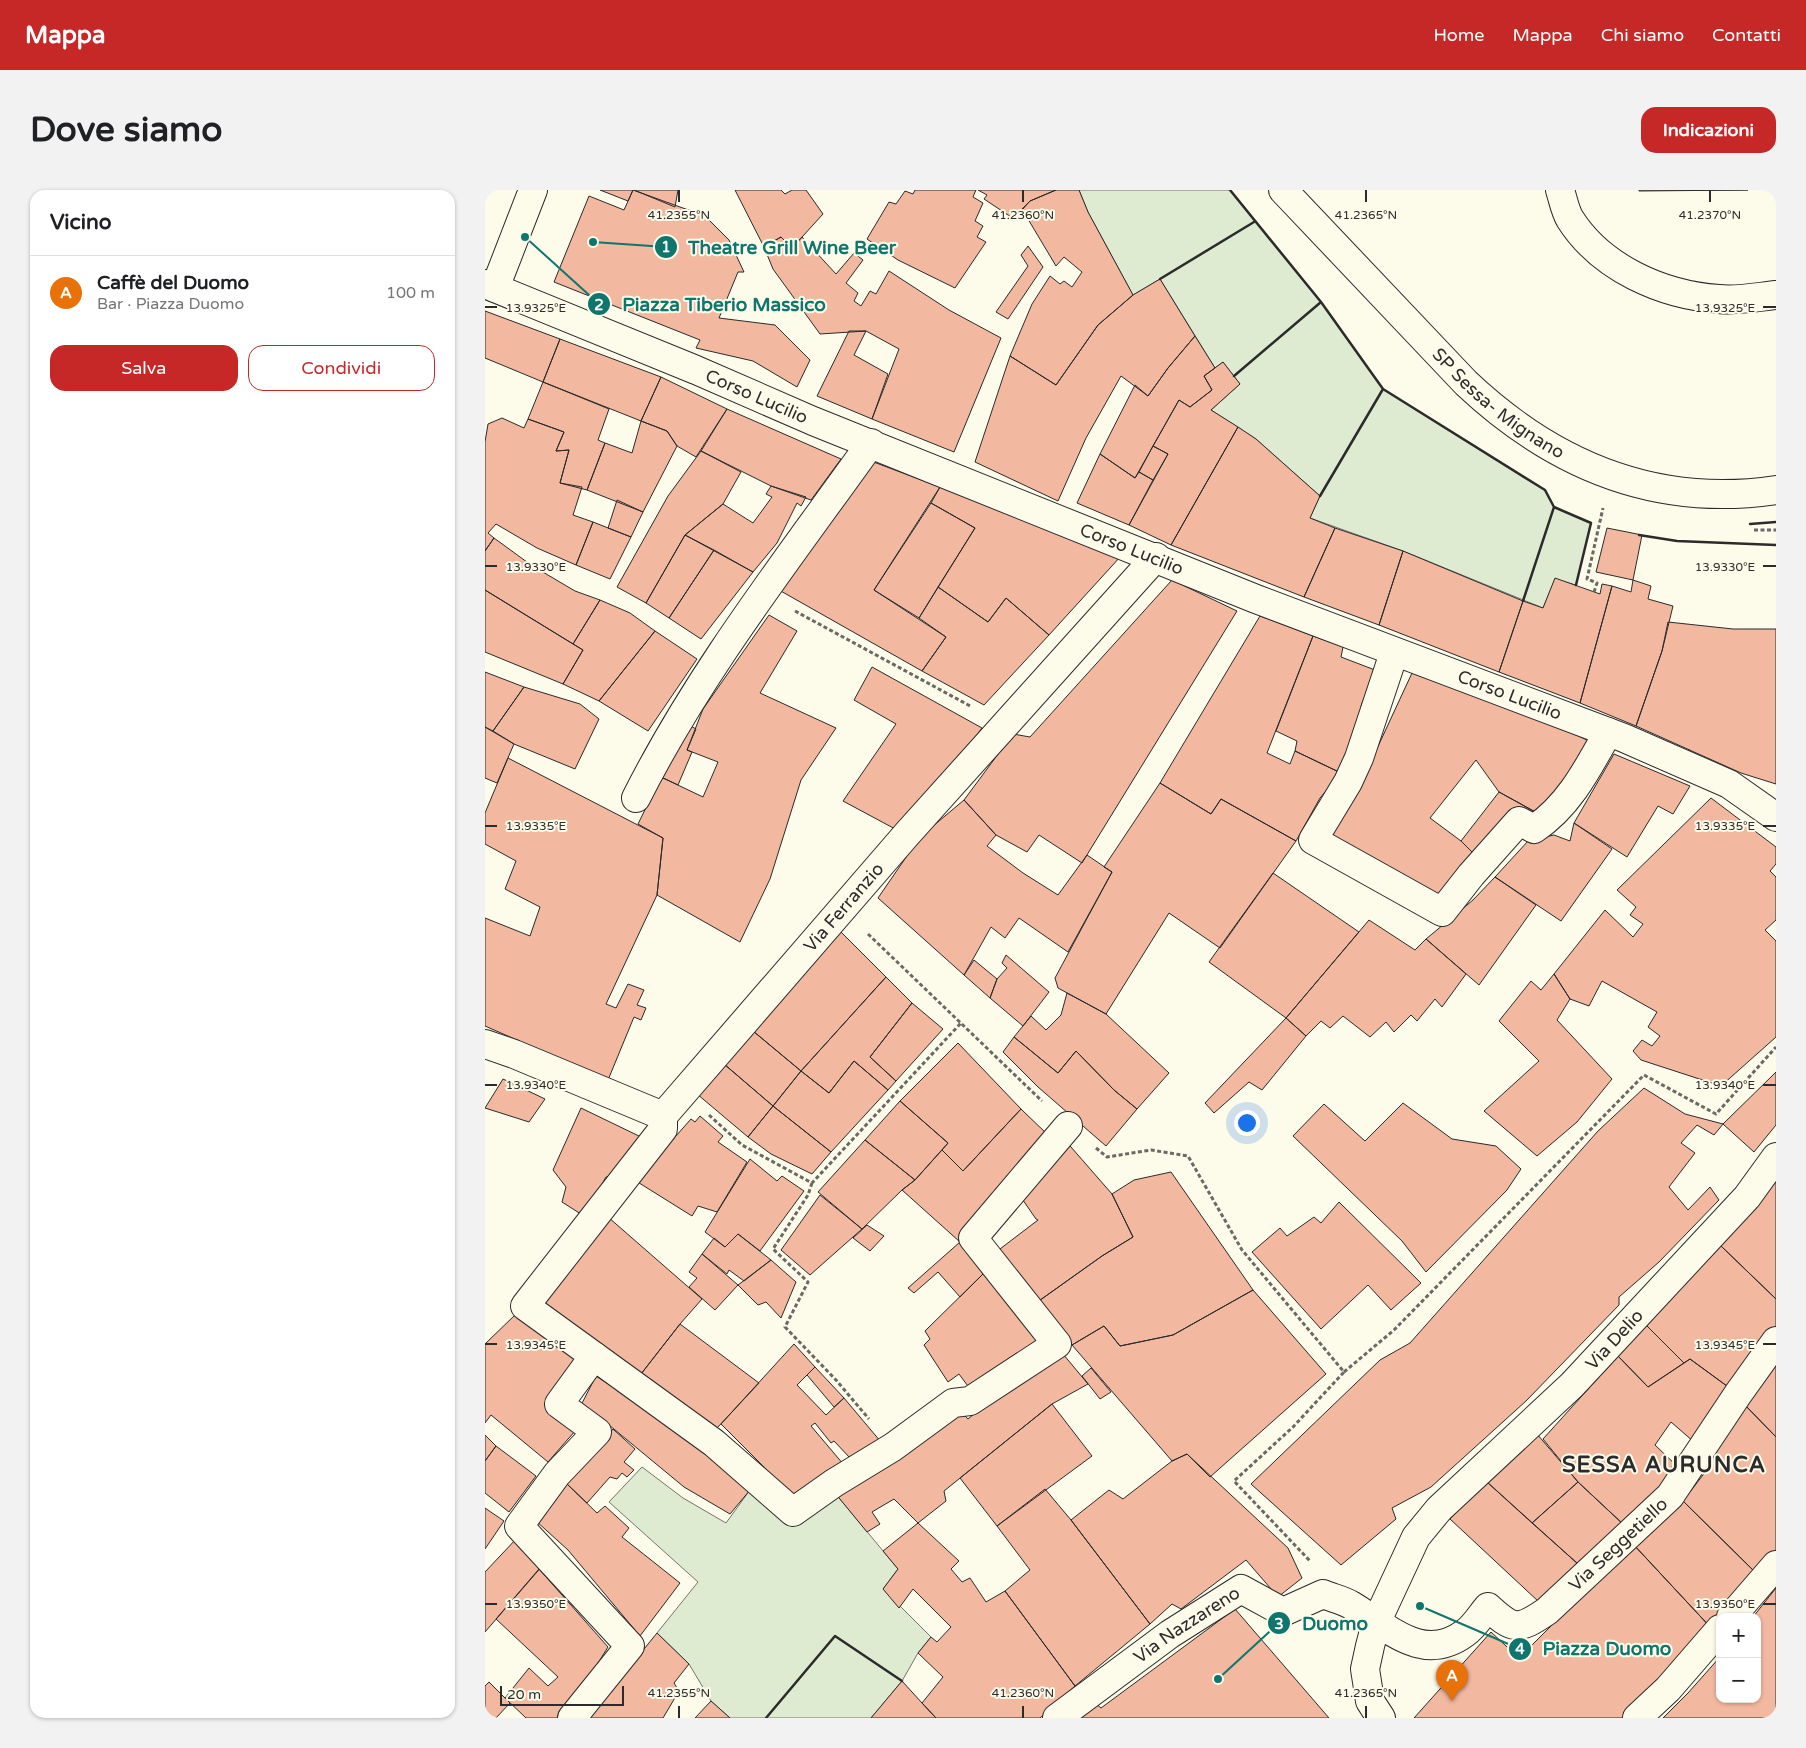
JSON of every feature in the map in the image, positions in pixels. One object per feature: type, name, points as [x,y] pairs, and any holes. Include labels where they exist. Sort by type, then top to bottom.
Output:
[{"type":"street","points":[[490,286],[533,190]]},
{"type":"street","name":"SP Sessa- Mignano","points":[[1283,190],[1488,404],[1550,448],[1611,476],[1644,486],[1709,494],[1739,494],[1776,490]]},
{"type":"street","points":[[1560,190],[1569,218],[1586,239],[1620,269],[1673,291],[1720,299],[1776,295]]},
{"type":"street","name":"Corso Lucilio","points":[[490,286],[696,370],[813,421],[871,442],[1394,652],[1608,732],[1729,784],[1776,817]]},
{"type":"street","points":[[636,798],[662,746],[764,593],[871,442]]},
{"type":"street","name":"Via Ferranzio","points":[[594,1356],[525,1306],[663,1129],[663,1116],[682,1091],[843,910],[907,834],[1156,557]]},
{"type":"street","points":[[1394,652],[1359,758],[1348,782],[1313,840],[1442,912],[1471,875],[1519,820],[1534,829],[1551,818],[1582,779],[1608,732]]},
{"type":"street","points":[[485,1044],[514,1054],[663,1116]]},
{"type":"street","points":[[572,1718],[630,1646],[519,1526],[557,1474],[597,1432],[559,1404],[594,1356],[713,1443],[793,1512],[834,1483],[893,1447],[953,1403],[971,1401],[1057,1344],[973,1238],[1068,1126]]},
{"type":"street","name":"Via Delio","points":[[1381,1718],[1370,1701],[1365,1670],[1377,1623],[1416,1537],[1439,1509],[1572,1385],[1747,1197],[1776,1157]]},
{"type":"street","name":"Via Seggetiello","points":[[1377,1623],[1409,1642],[1425,1645],[1441,1644],[1467,1632],[1488,1607],[1507,1624],[1518,1626],[1528,1624],[1547,1611],[1671,1496],[1738,1394],[1776,1342]]},
{"type":"street","points":[[1735,1613],[1775,1568]]},
{"type":"street","name":"Via Nazzareno","points":[[1057,1718],[1170,1634],[1241,1589],[1283,1612],[1323,1594],[1351,1605],[1377,1623]]},
{"type":"street","points":[[1637,1718],[1668,1689],[1716,1635]]},
{"type":"path","points":[[1594,592],[1597,582],[1587,579],[1611,476]]},
{"type":"path","points":[[1748,531],[1776,530]]},
{"type":"path","points":[[764,593],[1005,725]]},
{"type":"path","points":[[843,910],[1068,1126],[1107,1157],[1151,1150],[1188,1156],[1242,1250],[1344,1372]]},
{"type":"path","points":[[893,1447],[836,1380],[785,1327],[808,1282],[773,1249],[808,1195],[812,1182],[961,1023]]},
{"type":"path","points":[[1312,1564],[1234,1481],[1293,1427],[1344,1372],[1394,1330],[1644,1075],[1716,1114],[1776,1047]]},
{"type":"path","points":[[682,1091],[742,1145],[812,1182]]},
{"type":"green space","points":[[1079,190],[1230,190],[1321,302],[1383,389],[1545,490],[1554,507],[1591,523],[1576,585],[1555,579],[1543,608],[1403,551],[1310,518],[1320,496],[1256,439],[1211,410],[1240,384],[1223,362],[1215,368],[1160,279],[1133,295],[1088,212]]},
{"type":"green space","points":[[642,1467],[683,1498],[726,1523],[750,1490],[796,1526],[835,1493],[898,1569],[883,1589],[931,1637],[918,1653],[902,1681],[871,1718],[730,1718],[711,1701],[689,1664],[657,1633],[698,1582],[609,1502]]},
{"type":"building","points":[[600,190],[633,190],[628,201]]},
{"type":"building","points":[[633,190],[705,216],[729,240],[744,272],[738,272],[719,318],[775,325],[810,360],[797,387],[753,361],[696,348],[700,340],[554,282],[589,196],[624,210]]},
{"type":"building","points":[[634,190],[678,190],[675,207]]},
{"type":"building","points":[[735,190],[781,190],[785,194],[792,190],[806,190],[823,214],[792,248],[781,237],[764,247]]},
{"type":"building","points":[[915,190],[976,190],[973,197],[983,203],[975,221],[983,226],[977,237],[986,242],[955,288],[898,260],[867,239],[889,202],[896,204],[905,191],[913,194]]},
{"type":"building","points":[[978,190],[1056,190],[1030,201],[1014,219],[984,199],[987,195]]},
{"type":"building","points":[[1056,190],[1079,190],[1088,212],[1133,295],[1098,325],[1056,385],[1010,356],[1032,304],[1050,276],[1060,284],[1064,281],[1072,287],[1082,272],[1064,257],[1056,266],[1022,209],[1030,201]]},
{"type":"building","points":[[1639,190],[1748,190],[1639,191]]},
{"type":"building","points":[[781,237],[792,248],[802,237],[836,274],[854,253],[863,260],[846,283],[858,293],[854,301],[861,306],[870,291],[876,294],[889,271],[949,310],[1001,338],[954,452],[872,419],[899,349],[866,331],[820,334],[773,269],[764,247]]},
{"type":"building","points":[[1028,246],[1043,267],[1008,319],[996,312],[1028,266],[1021,255]]},
{"type":"building","points":[[1160,279],[1195,336],[1168,368],[1148,396],[1121,376],[1086,438],[1058,501],[975,462],[1010,356],[1056,385],[1098,325],[1133,295]]},
{"type":"building","points":[[485,311],[560,339],[543,382],[485,358]]},
{"type":"building","points":[[849,331],[866,331],[854,355],[888,374],[872,419],[817,396]]},
{"type":"building","points":[[1195,336],[1215,368],[1204,376],[1212,390],[1190,407],[1179,400],[1135,478],[1100,454],[1135,385],[1148,396],[1168,368]]},
{"type":"building","points":[[560,339],[661,377],[641,421],[543,382]]},
{"type":"building","points":[[1223,362],[1240,384],[1211,410],[1238,427],[1171,545],[1129,525],[1168,454],[1153,446],[1179,400],[1190,407],[1212,390],[1204,376]]},
{"type":"building","points":[[661,377],[727,409],[696,457],[677,446],[667,431],[641,421]]},
{"type":"building","points":[[543,382],[609,409],[598,440],[605,443],[587,490],[560,483],[569,450],[556,451],[564,432],[528,419]]},
{"type":"building","points":[[727,409],[841,459],[811,500],[771,486],[701,451]]},
{"type":"building","points":[[502,418],[524,428],[528,419],[564,432],[556,451],[569,450],[560,483],[582,487],[573,515],[593,522],[576,565],[537,548],[496,524],[488,533],[494,538],[485,551],[485,442],[488,424]]},
{"type":"building","points":[[641,421],[667,431],[677,446],[643,512],[587,490],[605,443],[632,453]]},
{"type":"building","points":[[1238,427],[1256,439],[1320,496],[1310,518],[1335,528],[1304,597],[1171,545]]},
{"type":"building","points":[[1153,446],[1168,454],[1153,480],[1139,472]]},
{"type":"building","points":[[701,451],[741,472],[723,504],[685,535],[646,603],[617,587],[668,496]]},
{"type":"building","points":[[1100,454],[1135,478],[1139,472],[1153,480],[1129,525],[1077,503]]},
{"type":"building","points":[[871,461],[940,487],[874,590],[946,637],[922,671],[779,590]]},
{"type":"building","points":[[771,486],[806,497],[801,506],[797,503],[777,543],[753,572],[685,535],[723,504],[753,523],[772,497],[766,494]]},
{"type":"building","points":[[940,487],[1121,556],[1049,635],[1006,598],[988,622],[938,587],[975,528],[931,503]]},
{"type":"building","points":[[617,500],[643,512],[631,537],[608,528]]},
{"type":"building","points":[[931,503],[975,528],[919,618],[874,590]]},
{"type":"building","points":[[593,522],[631,537],[610,579],[576,565]]},
{"type":"building","points":[[1335,528],[1403,551],[1379,625],[1304,597]]},
{"type":"building","points":[[1607,528],[1642,535],[1633,580],[1596,572]]},
{"type":"building","points":[[685,535],[714,550],[669,618],[646,603]]},
{"type":"building","points":[[494,538],[531,565],[575,591],[600,600],[573,644],[485,590],[485,551]]},
{"type":"building","points":[[714,550],[753,572],[701,639],[669,618]]},
{"type":"building","points":[[1403,551],[1523,601],[1499,672],[1379,625]]},
{"type":"building","points":[[1555,578],[1600,594],[1602,584],[1612,586],[1580,703],[1499,672],[1523,601],[1543,608]]},
{"type":"building","points":[[1172,580],[1237,611],[1082,863],[1039,835],[1027,852],[996,835],[964,800],[1013,734],[1030,737]]},
{"type":"building","points":[[1633,580],[1651,586],[1648,599],[1673,606],[1662,651],[1636,726],[1580,703],[1612,586],[1631,592]]},
{"type":"building","points":[[938,587],[988,622],[1006,598],[1049,635],[984,705],[922,671],[946,637],[919,618]]},
{"type":"building","points":[[485,590],[583,650],[563,684],[485,652]]},
{"type":"building","points":[[600,600],[630,613],[655,631],[599,701],[563,684],[583,650],[573,644]]},
{"type":"building","points":[[769,615],[797,631],[760,693],[836,728],[801,780],[770,879],[740,942],[657,895],[663,838],[638,824],[661,777],[703,797],[718,762],[687,750],[703,709]]},
{"type":"building","points":[[1260,616],[1313,636],[1267,753],[1290,764],[1295,751],[1341,773],[1320,798],[1296,841],[1221,799],[1211,814],[1160,783]]},
{"type":"building","points":[[1668,622],[1733,629],[1776,629],[1776,784],[1741,773],[1636,726],[1662,651]]},
{"type":"building","points":[[655,631],[697,659],[648,731],[599,701]]},
{"type":"building","points":[[1313,636],[1343,647],[1341,657],[1375,670],[1361,706],[1364,708],[1341,773],[1295,751],[1297,741],[1276,731]]},
{"type":"building","points":[[872,667],[982,728],[931,796],[897,830],[843,801],[896,724],[854,700]]},
{"type":"building","points":[[485,672],[524,687],[493,731],[485,727]]},
{"type":"building","points":[[1412,673],[1551,723],[1589,741],[1563,788],[1539,814],[1499,792],[1476,760],[1430,818],[1461,841],[1475,855],[1438,898],[1328,841],[1374,755]]},
{"type":"building","points":[[524,687],[580,704],[599,719],[575,769],[514,744],[493,731]]},
{"type":"building","points":[[687,724],[696,729],[687,750],[692,752],[678,785],[661,777]]},
{"type":"building","points":[[485,727],[514,744],[497,783],[485,778]]},
{"type":"building","points":[[1614,754],[1690,786],[1673,814],[1658,806],[1627,857],[1574,823]]},
{"type":"building","points":[[508,758],[663,838],[657,895],[606,1004],[616,1008],[628,984],[644,990],[637,1005],[646,1008],[641,1020],[634,1017],[608,1080],[485,1026],[485,918],[530,936],[540,907],[505,889],[516,861],[485,844],[485,813]]},
{"type":"building","points":[[1160,783],[1211,814],[1221,799],[1296,841],[1220,948],[1169,913],[1106,1014],[1058,988],[1055,978],[1112,872],[1104,867]]},
{"type":"building","points":[[1499,792],[1539,814],[1475,855],[1461,841]]},
{"type":"building","points":[[1711,798],[1776,847],[1776,864],[1770,871],[1776,877],[1776,920],[1765,930],[1776,941],[1776,1037],[1721,1086],[1641,1060],[1633,1051],[1642,1040],[1652,1046],[1660,1036],[1648,1027],[1657,1012],[1602,981],[1589,1006],[1570,999],[1554,974],[1605,910],[1633,937],[1643,924],[1630,915],[1636,907],[1617,890]]},
{"type":"building","points":[[964,800],[996,835],[987,846],[1023,873],[1058,895],[1087,855],[1112,872],[1068,952],[1019,918],[1005,938],[991,927],[964,975],[878,898],[920,837]]},
{"type":"building","points":[[1574,823],[1612,849],[1561,921],[1495,877],[1529,840],[1554,835],[1570,841]]},
{"type":"building","points":[[1273,873],[1359,932],[1286,1018],[1209,962]]},
{"type":"building","points":[[1495,877],[1536,905],[1479,985],[1426,939],[1473,900]]},
{"type":"building","points":[[1369,920],[1415,950],[1426,939],[1466,974],[1442,1007],[1435,999],[1417,1021],[1411,1015],[1394,1032],[1386,1022],[1370,1037],[1343,1016],[1330,1028],[1321,1021],[1306,1036],[1286,1018]]},
{"type":"building","points":[[839,930],[886,977],[801,1071],[753,1031]]},
{"type":"building","points":[[1006,955],[1049,992],[1023,1026],[990,998],[997,979],[1007,968],[1002,963]]},
{"type":"building","points":[[974,960],[997,979],[990,998],[964,975]]},
{"type":"building","points":[[1554,974],[1570,999],[1557,1020],[1612,1079],[1577,1122],[1537,1156],[1484,1111],[1539,1061],[1499,1021],[1531,981],[1541,990]]},
{"type":"building","points":[[886,977],[912,1003],[870,1057],[896,1081],[888,1090],[854,1061],[829,1093],[801,1071]]},
{"type":"building","points":[[1067,993],[1106,1014],[1169,1073],[1137,1109],[1114,1090],[1076,1051],[1058,1073],[1014,1037],[1031,1016],[1046,1030],[1061,1015]]},
{"type":"building","points":[[912,1003],[943,1029],[896,1081],[870,1057]]},
{"type":"building","points":[[1286,1018],[1306,1036],[1262,1090],[1249,1082],[1214,1113],[1205,1103]]},
{"type":"building","points":[[753,1031],[801,1071],[773,1106],[724,1064]]},
{"type":"building","points":[[1014,1037],[1058,1073],[1076,1051],[1114,1090],[1137,1109],[1106,1146],[1038,1087],[1003,1052]]},
{"type":"building","points":[[958,1043],[1021,1109],[963,1171],[942,1150],[948,1143],[900,1101]]},
{"type":"building","points":[[854,1061],[888,1090],[831,1152],[773,1106],[801,1071],[829,1093]]},
{"type":"building","points":[[724,1064],[773,1106],[748,1137],[697,1094]]},
{"type":"building","points":[[1776,1072],[1776,1125],[1754,1152],[1723,1124]]},
{"type":"building","points":[[503,1079],[545,1099],[529,1122],[485,1108]]},
{"type":"building","points":[[1644,1088],[1685,1114],[1723,1124],[1714,1135],[1697,1125],[1681,1143],[1695,1153],[1669,1187],[1688,1210],[1710,1187],[1719,1200],[1659,1262],[1619,1297],[1619,1305],[1526,1401],[1431,1487],[1392,1508],[1396,1519],[1341,1565],[1251,1484],[1380,1360],[1410,1343],[1598,1131]]},
{"type":"building","points":[[900,1101],[948,1143],[915,1180],[865,1140]]},
{"type":"building","points":[[1403,1103],[1452,1139],[1496,1146],[1521,1169],[1507,1190],[1426,1272],[1402,1241],[1293,1136],[1324,1104],[1365,1141]]},
{"type":"building","points":[[773,1106],[831,1152],[812,1174],[771,1154],[748,1137]]},
{"type":"building","points":[[581,1108],[641,1137],[621,1173],[606,1177],[584,1216],[562,1202],[566,1187],[553,1170]]},
{"type":"building","points":[[1021,1109],[1047,1134],[960,1242],[902,1190],[915,1180],[942,1150],[963,1171]]},
{"type":"building","points":[[700,1116],[723,1136],[718,1142],[747,1162],[717,1212],[698,1206],[692,1216],[636,1181],[691,1119],[695,1122]]},
{"type":"building","points":[[1064,1139],[1112,1194],[1133,1237],[1102,1256],[1036,1303],[996,1252],[1038,1220],[1018,1193]]},
{"type":"building","points":[[865,1140],[915,1180],[862,1229],[818,1192]]},
{"type":"building","points":[[750,1159],[777,1181],[782,1176],[804,1191],[760,1251],[738,1234],[725,1247],[705,1232]]},
{"type":"building","points":[[1171,1172],[1253,1290],[1173,1335],[1120,1346],[1104,1326],[1072,1345],[1036,1303],[1102,1256],[1133,1237],[1112,1194],[1134,1180]]},
{"type":"building","points":[[1776,1181],[1776,1299],[1721,1246]]},
{"type":"building","points":[[820,1195],[862,1229],[810,1275],[781,1250]]},
{"type":"building","points":[[1339,1202],[1421,1283],[1391,1310],[1368,1285],[1321,1329],[1252,1252],[1280,1228],[1287,1236],[1314,1217],[1321,1223]]},
{"type":"building","points":[[608,1217],[702,1299],[641,1374],[542,1305]]},
{"type":"building","points":[[867,1225],[884,1236],[870,1251],[853,1238]]},
{"type":"building","points":[[738,1234],[771,1260],[744,1281],[729,1270],[727,1274],[702,1254],[714,1238],[725,1247]]},
{"type":"building","points":[[960,1242],[986,1271],[960,1297],[938,1272],[914,1293],[908,1288]]},
{"type":"building","points":[[1721,1246],[1776,1299],[1776,1330],[1731,1389],[1690,1359],[1684,1363],[1645,1324]]},
{"type":"building","points":[[702,1254],[738,1285],[715,1310],[689,1287],[697,1278],[689,1272]]},
{"type":"building","points":[[771,1260],[796,1282],[781,1318],[766,1302],[758,1305],[738,1285]]},
{"type":"building","points":[[986,1271],[1045,1341],[973,1393],[959,1374],[948,1382],[924,1345],[930,1339],[925,1331]]},
{"type":"building","points":[[1253,1290],[1326,1374],[1210,1477],[1187,1454],[1172,1461],[1072,1345],[1104,1326],[1120,1346],[1173,1335]]},
{"type":"building","points":[[516,1314],[579,1359],[545,1406],[575,1431],[548,1462],[491,1415],[485,1423],[485,1344]]},
{"type":"building","points":[[680,1324],[759,1383],[717,1428],[641,1374]]},
{"type":"building","points":[[1645,1324],[1684,1363],[1648,1387],[1618,1356]]},
{"type":"building","points":[[794,1344],[815,1367],[797,1385],[826,1415],[844,1398],[881,1442],[851,1459],[834,1441],[831,1443],[815,1423],[811,1426],[844,1465],[797,1500],[721,1424]]},
{"type":"building","points":[[1063,1354],[1088,1384],[1052,1404],[944,1491],[946,1501],[918,1523],[894,1499],[872,1512],[880,1524],[867,1532],[835,1493],[959,1410],[968,1419],[1010,1384]]},
{"type":"building","points":[[1618,1356],[1648,1387],[1690,1359],[1731,1389],[1694,1442],[1671,1422],[1655,1445],[1679,1468],[1624,1525],[1578,1482],[1543,1439]]},
{"type":"building","points":[[1776,1361],[1776,1437],[1743,1403]]},
{"type":"building","points":[[815,1367],[844,1398],[834,1407],[807,1375]]},
{"type":"building","points":[[1091,1368],[1111,1392],[1100,1399],[1082,1376]]},
{"type":"building","points":[[596,1376],[656,1415],[705,1451],[750,1490],[730,1514],[684,1487],[603,1420],[580,1407]]},
{"type":"building","points":[[1743,1403],[1776,1437],[1776,1550],[1758,1575],[1683,1501],[1706,1471]]},
{"type":"building","points":[[1052,1404],[1092,1456],[997,1526],[960,1478]]},
{"type":"building","points":[[613,1429],[635,1449],[624,1462],[634,1470],[627,1477],[622,1473],[617,1479],[610,1477],[587,1503],[567,1484]]},
{"type":"building","points":[[1537,1434],[1578,1482],[1532,1523],[1487,1482]]},
{"type":"building","points":[[485,1435],[496,1446],[485,1461]]},
{"type":"building","points":[[496,1446],[536,1476],[509,1512],[485,1493],[485,1461]]},
{"type":"building","points":[[1187,1454],[1288,1548],[1302,1578],[1278,1597],[1246,1560],[1181,1609],[1172,1604],[1150,1624],[1071,1520],[1109,1490],[1123,1499],[1172,1461]]},
{"type":"building","points":[[1487,1482],[1578,1564],[1539,1602],[1450,1519]]},
{"type":"building","points":[[1578,1482],[1624,1525],[1578,1564],[1532,1523]]},
{"type":"building","points":[[567,1484],[597,1513],[605,1506],[629,1528],[622,1537],[680,1583],[640,1636],[568,1550],[536,1521]]},
{"type":"building","points":[[1045,1489],[1150,1624],[1075,1686],[1005,1591],[1030,1570],[997,1526]]},
{"type":"building","points":[[1683,1501],[1758,1575],[1727,1613],[1716,1613],[1716,1626],[1713,1630],[1633,1544]]},
{"type":"building","points":[[485,1508],[504,1521],[485,1549]]},
{"type":"building","points":[[918,1523],[959,1561],[951,1569],[962,1582],[970,1578],[986,1602],[1005,1591],[1075,1686],[1040,1718],[936,1718],[922,1703],[943,1677],[918,1653],[931,1637],[937,1642],[951,1627],[913,1589],[899,1608],[883,1589],[898,1569],[883,1551]]},
{"type":"building","points":[[517,1538],[543,1565],[485,1632],[485,1572]]},
{"type":"building","points":[[1633,1544],[1713,1630],[1626,1718],[1414,1718],[1491,1632],[1519,1658]]},
{"type":"building","points":[[539,1569],[608,1647],[580,1692],[557,1718],[526,1718],[505,1698],[529,1668],[548,1686],[558,1677],[496,1619]]},
{"type":"building","points":[[1776,1588],[1776,1718],[1663,1718],[1716,1662],[1716,1703],[1761,1703],[1761,1613],[1756,1613]]},
{"type":"building","points":[[1235,1609],[1329,1718],[1080,1718],[1095,1703],[1101,1708]]},
{"type":"building","points":[[657,1633],[689,1664],[674,1683],[679,1691],[663,1718],[588,1718]]},
{"type":"building","points":[[902,1681],[922,1703],[936,1718],[871,1718]]},
{"type":"building","points":[[489,1682],[510,1703],[496,1718],[485,1718],[485,1686]]},
{"type":"building","points":[[711,1701],[730,1718],[695,1718]]},
{"type":"wall","points":[[1230,190],[1321,302],[1383,389],[1545,490],[1554,507],[1591,523],[1576,585]]},
{"type":"wall","points":[[1160,279],[1254,222]]},
{"type":"wall","points":[[1234,376],[1321,302]]},
{"type":"wall","points":[[1320,496],[1383,389]]},
{"type":"wall","points":[[1523,601],[1554,507]]},
{"type":"wall","points":[[1750,524],[1776,522]]},
{"type":"wall","points":[[1639,535],[1677,541],[1776,545]]},
{"type":"wall","points":[[766,1718],[835,1636],[902,1681]]},
{"type":"place","name":"Piazza Tiberio Massico","points":[[525,237]]},
{"type":"place","name":"Theatre Grill Wine Beer","points":[[593,242]]},
{"type":"place","name":"Piazza Duomo","points":[[1420,1606]]},
{"type":"place","name":"Duomo","points":[[1218,1679]]},
{"type":"place","name":"Caffè del Duomo","points":[[1452,1701]]},
{"type":"district","name":"SESSA AURUNCA","points":[[1664,1464]]}]
